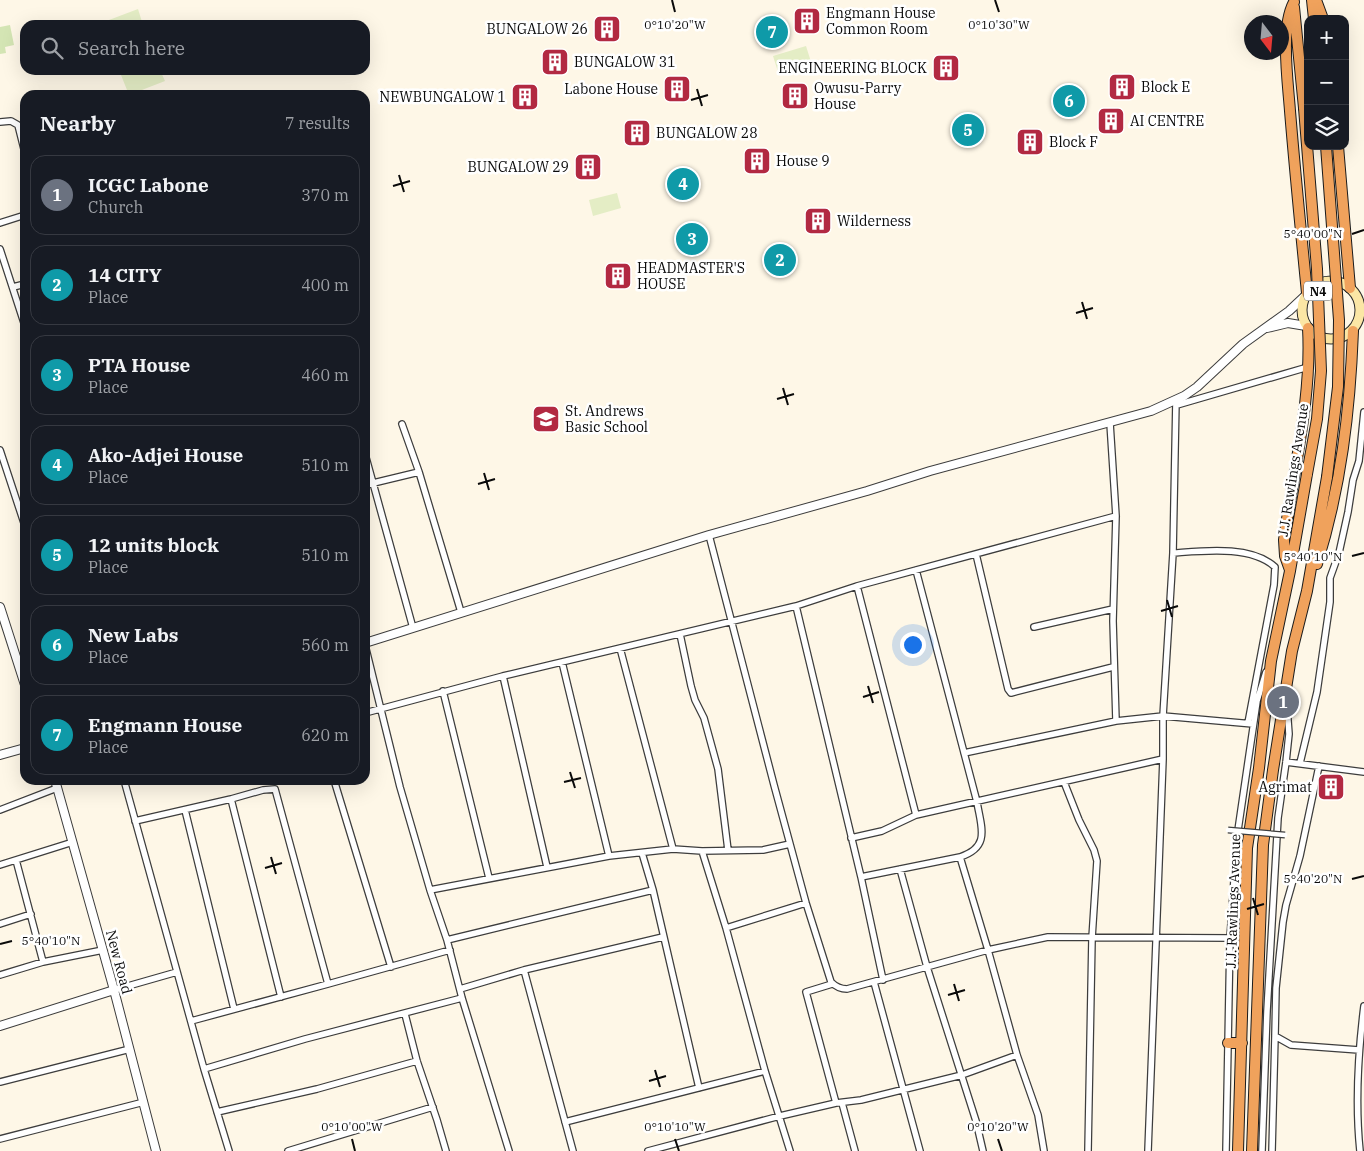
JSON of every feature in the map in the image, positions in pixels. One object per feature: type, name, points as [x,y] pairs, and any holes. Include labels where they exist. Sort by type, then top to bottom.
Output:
[{"type":"highway","points":[[1312,0],[1314,15]]},
{"type":"highway","points":[[1316,0],[1322,15]]},
{"type":"highway","points":[[1293,1],[1289,10],[1287,60],[1306,295]]},
{"type":"highway","name":"J.J. Rawlings Avenue","points":[[1238,1151],[1247,848],[1259,768],[1271,661],[1290,571],[1320,395],[1320,336],[1316,269],[1304,108],[1293,1]]},
{"type":"highway","name":"J.J. Rawlings Avenue","points":[[1252,1151],[1265,1039],[1263,845],[1292,652],[1307,591],[1327,477],[1338,387],[1339,320],[1326,150]]},
{"type":"highway","points":[[1339,150],[1357,292]]},
{"type":"highway","points":[[1290,571],[1285,556],[1284,540],[1304,414],[1308,368],[1307,327]]},
{"type":"highway","points":[[1307,591],[1327,533],[1342,457],[1349,411],[1353,331]]},
{"type":"highway","points":[[1228,1043],[1242,1043]]},
{"type":"main road","points":[[1334,281],[1343,283],[1357,292],[1362,310],[1353,331],[1336,339],[1326,339],[1316,336],[1307,327],[1302,311],[1306,295],[1315,286],[1324,282],[1334,281]]},
{"type":"street","points":[[0,122],[11,121],[18,125],[20,133]]},
{"type":"street","points":[[0,223],[20,217]]},
{"type":"street","points":[[0,249],[20,308]]},
{"type":"street","points":[[14,287],[20,285]]},
{"type":"street","points":[[1177,402],[1198,387],[1230,355],[1258,332],[1289,311],[1306,295]]},
{"type":"street","points":[[1258,332],[1288,323],[1307,327]]},
{"type":"street","points":[[370,642],[708,535],[867,491],[948,466],[1110,423],[1177,402],[1308,368]]},
{"type":"street","points":[[1148,1151],[1163,716],[1173,553],[1177,402]]},
{"type":"street","points":[[1300,763],[1317,692],[1330,602],[1330,578],[1339,553],[1353,480],[1362,459],[1364,412]]},
{"type":"street","points":[[1110,423],[1116,516],[1113,609],[1113,667],[1116,721]]},
{"type":"street","points":[[402,424],[419,472],[461,612]]},
{"type":"street","points":[[0,450],[20,511]]},
{"type":"street","points":[[370,472],[413,628]]},
{"type":"street","points":[[370,484],[419,472]]},
{"type":"street","points":[[370,712],[503,676],[796,606],[857,586],[1116,516]]},
{"type":"street","points":[[708,535],[806,903],[832,984],[840,989],[847,989],[988,950],[1048,937],[1230,938]]},
{"type":"street","points":[[1173,553],[1226,551],[1262,558],[1275,567],[1274,585],[1251,724],[1237,837],[1230,938],[1226,1151]]},
{"type":"street","points":[[976,554],[1008,689],[1011,693],[1113,667]]},
{"type":"street","points":[[861,877],[960,857],[974,851],[983,836],[977,802],[916,570]]},
{"type":"street","points":[[857,586],[916,815]]},
{"type":"street","points":[[796,606],[852,838],[883,980]]},
{"type":"street","points":[[0,607],[20,669]]},
{"type":"street","points":[[1034,627],[1113,609]]},
{"type":"street","points":[[680,634],[691,686],[695,700],[704,718],[718,769],[728,850]]},
{"type":"street","points":[[620,648],[673,849]]},
{"type":"street","points":[[1251,724],[1271,661]]},
{"type":"street","points":[[562,662],[609,856]]},
{"type":"street","points":[[370,666],[400,787],[509,1151]]},
{"type":"street","points":[[503,676],[547,867]]},
{"type":"street","points":[[443,691],[489,878]]},
{"type":"street","points":[[1262,1151],[1265,1039],[1278,818],[1288,734],[1286,693]]},
{"type":"street","points":[[964,753],[1116,721],[1163,716],[1251,724]]},
{"type":"street","points":[[0,755],[20,749]]},
{"type":"street","points":[[852,838],[882,831],[916,815],[1163,759]]},
{"type":"street","points":[[1286,762],[1364,772]]},
{"type":"street","points":[[1272,1151],[1265,1039],[1276,988],[1286,905],[1300,856],[1319,766]]},
{"type":"street","points":[[1064,782],[1079,820],[1094,850],[1096,861],[1092,938],[1088,1151]]},
{"type":"street","points":[[0,810],[54,785]]},
{"type":"street","name":"New Road","points":[[56,785],[114,990],[156,1151]]},
{"type":"street","points":[[125,785],[204,1069],[229,1151]]},
{"type":"street","points":[[336,785],[391,967]]},
{"type":"street","points":[[135,821],[263,790],[275,789],[328,984]]},
{"type":"street","points":[[231,799],[281,997]]},
{"type":"street","points":[[185,810],[234,1009]]},
{"type":"street","points":[[1228,830],[1285,835]]},
{"type":"street","points":[[0,865],[73,842]]},
{"type":"street","points":[[430,890],[609,856],[673,849],[702,851],[763,850],[790,844]]},
{"type":"street","points":[[702,851],[790,1151]]},
{"type":"street","points":[[642,852],[653,890],[699,1088]]},
{"type":"street","points":[[960,857],[1017,1055],[1038,1114],[1044,1151]]},
{"type":"street","points":[[16,860],[43,962]]},
{"type":"street","points":[[900,869],[928,967],[976,1120],[983,1151]]},
{"type":"street","points":[[447,940],[653,890]]},
{"type":"street","points":[[726,928],[806,903]]},
{"type":"street","points":[[0,924],[31,914]]},
{"type":"street","points":[[460,989],[524,970],[664,937]]},
{"type":"street","points":[[0,975],[43,962],[103,950]]},
{"type":"street","points":[[191,1021],[450,950]]},
{"type":"street","points":[[524,970],[573,1151]]},
{"type":"street","points":[[0,1026],[177,972]]},
{"type":"street","points":[[874,982],[920,1151]]},
{"type":"street","points":[[832,984],[806,992],[855,1151]]},
{"type":"street","points":[[204,1069],[305,1039],[462,998]]},
{"type":"street","points":[[1360,1151],[1359,1050],[1364,1006]]},
{"type":"street","points":[[405,1014],[417,1061],[446,1151]]},
{"type":"street","points":[[1265,1039],[1312,1047],[1359,1050]]},
{"type":"street","points":[[0,1082],[130,1049]]},
{"type":"street","points":[[648,1151],[780,1116],[962,1075],[1017,1055]]},
{"type":"street","points":[[217,1112],[417,1061]]},
{"type":"street","points":[[565,1122],[765,1071]]},
{"type":"street","points":[[0,1139],[144,1102]]},
{"type":"street","points":[[292,1150],[433,1107]]},
{"type":"green space","points":[[138,9],[141,20],[109,20]]},
{"type":"green space","points":[[10,25],[14,45],[5,47],[6,53],[0,54],[0,27]]},
{"type":"green space","points":[[806,46],[812,65],[779,75],[773,56]]},
{"type":"green space","points":[[121,75],[162,75],[165,81],[142,90],[127,90]]},
{"type":"green space","points":[[617,193],[621,208],[593,216],[589,200]]},
{"type":"place","name":"Engmann House Common Room","points":[[807,21]]},
{"type":"place","name":"BUNGALOW 26","points":[[607,29]]},
{"type":"place","name":"Engmann House","points":[[772,32]]},
{"type":"place","name":"BUNGALOW 31","points":[[555,62]]},
{"type":"place","name":"ENGINEERING BLOCK","points":[[946,68]]},
{"type":"place","name":"Block E","points":[[1122,87]]},
{"type":"place","name":"Labone House","points":[[677,89]]},
{"type":"place","name":"Owusu-Parry House","points":[[795,96]]},
{"type":"place","name":"NEWBUNGALOW 1","points":[[525,97]]},
{"type":"place","name":"New Labs","points":[[1069,101]]},
{"type":"place","name":"AI CENTRE","points":[[1111,121]]},
{"type":"place","name":"12 units block","points":[[968,130]]},
{"type":"place","name":"BUNGALOW 28","points":[[637,133]]},
{"type":"place","name":"Block F","points":[[1030,142]]},
{"type":"place","name":"House 9","points":[[757,161]]},
{"type":"place","name":"BUNGALOW 29","points":[[588,167]]},
{"type":"place","name":"Ako-Adjei House","points":[[683,184]]},
{"type":"place","name":"Wilderness","points":[[818,221]]},
{"type":"place","name":"PTA House","points":[[692,239]]},
{"type":"place","name":"14 CITY","points":[[780,260]]},
{"type":"place","name":"HEADMASTER'S HOUSE","points":[[618,276]]},
{"type":"place","name":"St. Andrews Basic School","points":[[546,419]]},
{"type":"place","name":"ICGC Labone","points":[[1283,702]]},
{"type":"place","name":"Agrimat","points":[[1331,787]]}]
